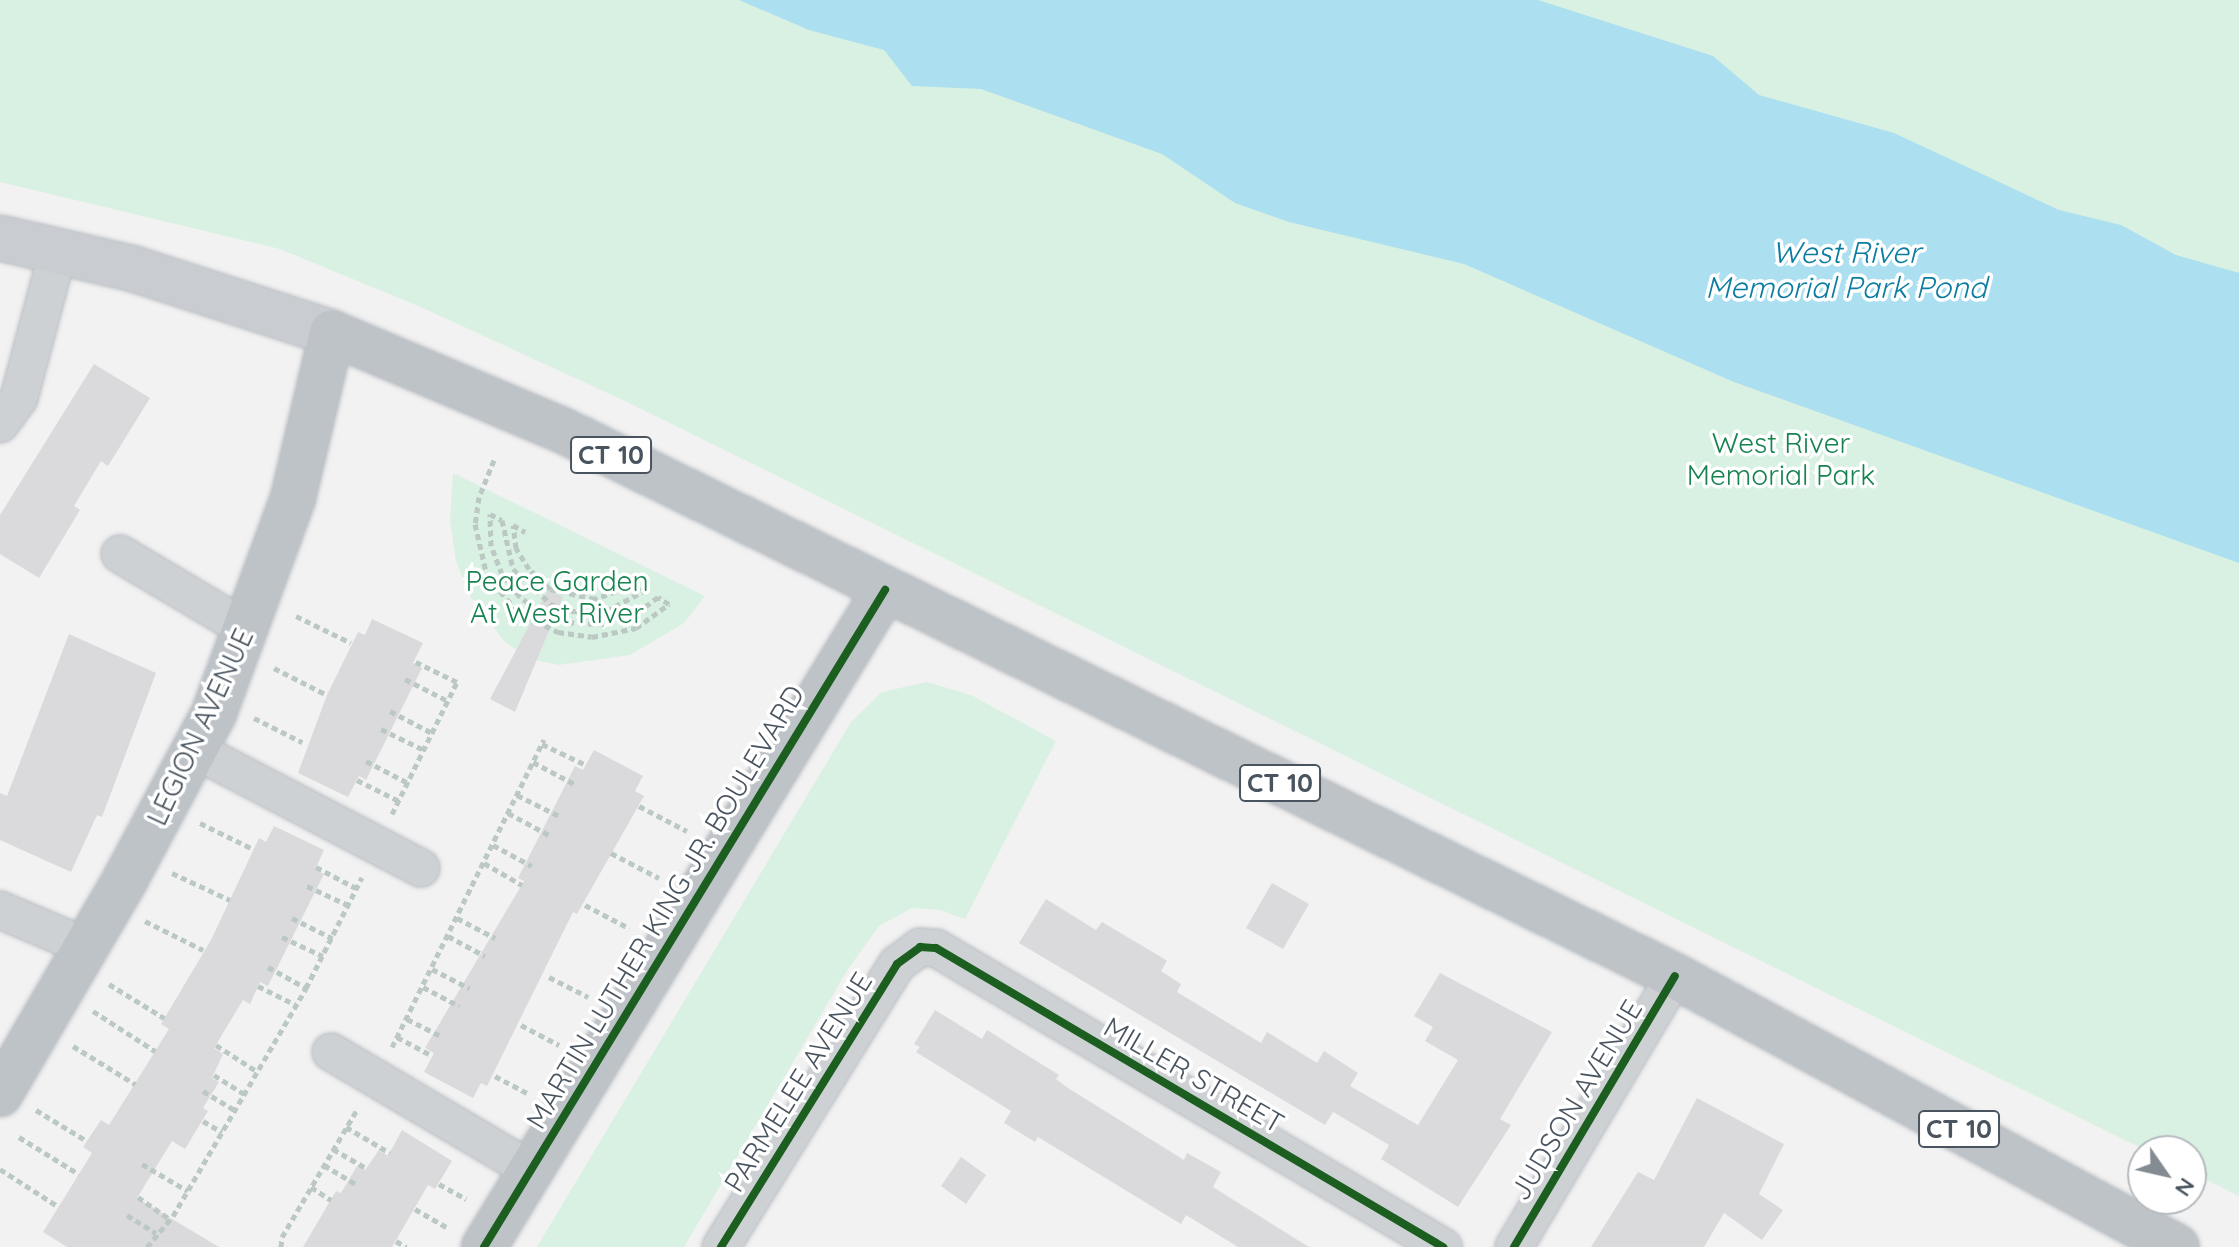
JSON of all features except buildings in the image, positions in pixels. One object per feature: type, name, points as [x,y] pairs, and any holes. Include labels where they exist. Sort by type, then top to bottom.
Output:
[{"type":"highway","name":"CT 10","points":[[332,333],[562,430],[1675,976],[2177,1247]]},
{"type":"highway","name":"LEGION AVENUE","points":[[18,1101],[85,946],[195,750],[248,630],[293,498],[332,333]]},
{"type":"highway","name":"MARTIN LUTHER KING JR. BOULEVARD","points":[[466,1238],[531,1170],[885,590]]},
{"type":"main road","name":"CT 10","points":[[0,238],[134,269],[332,333]]},
{"type":"street","points":[[0,424],[19,398],[58,251]]},
{"type":"street","points":[[120,554],[248,630]]},
{"type":"street","points":[[195,750],[421,868]]},
{"type":"street","points":[[0,910],[85,946]]},
{"type":"street","name":"PARMELEE AVENUE","points":[[721,1247],[897,964],[920,947]]},
{"type":"street","name":"MILLER STREET","points":[[920,947],[936,948],[1443,1247]]},
{"type":"street","name":"JUDSON AVENUE","points":[[1514,1247],[1675,976]]},
{"type":"street","points":[[331,1052],[531,1170]]},
{"type":"path","points":[[494,460],[479,497],[475,524],[487,576],[512,606],[537,624],[592,637],[633,629],[669,604],[658,597],[627,618],[602,624],[574,623],[545,614],[520,597],[502,574],[493,553],[490,514],[502,520],[513,569],[530,588],[551,604],[574,611],[600,611],[621,607],[646,590],[635,584],[610,598],[577,599],[538,580],[516,548],[513,525],[525,532]]},
{"type":"path","points":[[480,554],[493,553]]},
{"type":"path","points":[[502,574],[513,569]]},
{"type":"path","points":[[530,588],[538,580]]},
{"type":"path","points":[[512,606],[520,597]]},
{"type":"path","points":[[574,611],[577,599]]},
{"type":"path","points":[[545,614],[551,604]]},
{"type":"path","points":[[600,611],[602,624]]},
{"type":"path","points":[[296,616],[351,643]]},
{"type":"path","points":[[627,618],[633,629]]},
{"type":"path","points":[[572,634],[574,623]]},
{"type":"path","points":[[147,1247],[188,1191],[306,988],[457,682],[414,661]]},
{"type":"path","points":[[274,668],[327,695]]},
{"type":"path","points":[[405,679],[448,701]]},
{"type":"path","points":[[390,711],[432,733]]},
{"type":"path","points":[[253,717],[302,742]]},
{"type":"path","points":[[381,729],[424,750]]},
{"type":"path","points":[[281,1247],[311,1187],[407,1019],[543,742],[586,765]]},
{"type":"path","points":[[366,761],[408,783]]},
{"type":"path","points":[[533,762],[576,785]]},
{"type":"path","points":[[357,780],[399,801]]},
{"type":"path","points":[[517,795],[559,816]]},
{"type":"path","points":[[639,806],[687,831]]},
{"type":"path","points":[[508,813],[549,835]]},
{"type":"path","points":[[199,822],[253,849]]},
{"type":"path","points":[[493,845],[532,866]]},
{"type":"path","points":[[611,853],[659,878]]},
{"type":"path","points":[[484,863],[522,885]]},
{"type":"path","points":[[316,867],[356,888]]},
{"type":"path","points":[[172,873],[230,900]]},
{"type":"path","points":[[307,886],[348,905]]},
{"type":"path","points":[[585,905],[629,928]]},
{"type":"path","points":[[292,918],[332,938]]},
{"type":"path","points":[[457,918],[495,938]]},
{"type":"path","points":[[145,921],[203,950]]},
{"type":"path","points":[[448,936],[485,956]]},
{"type":"path","points":[[282,937],[323,956]]},
{"type":"path","points":[[268,967],[306,988]]},
{"type":"path","points":[[432,969],[469,988]]},
{"type":"path","points":[[549,977],[588,997]]},
{"type":"path","points":[[109,984],[164,1018]]},
{"type":"path","points":[[258,986],[296,1005]]},
{"type":"path","points":[[423,987],[459,1006]]},
{"type":"path","points":[[93,1011],[155,1051]]},
{"type":"path","points":[[407,1019],[443,1037]]},
{"type":"path","points":[[521,1025],[559,1045]]},
{"type":"path","points":[[397,1037],[432,1056]]},
{"type":"path","points":[[216,1045],[258,1072]]},
{"type":"path","points":[[73,1046],[135,1084]]},
{"type":"path","points":[[214,1075],[244,1094]]},
{"type":"path","points":[[495,1076],[530,1095]]},
{"type":"path","points":[[203,1091],[235,1110]]},
{"type":"path","points":[[18,1101],[87,1141]]},
{"type":"path","points":[[203,1121],[222,1132]]},
{"type":"path","points":[[346,1127],[390,1153]]},
{"type":"path","points":[[19,1137],[79,1174]]},
{"type":"path","points":[[333,1149],[366,1168]]},
{"type":"path","points":[[142,1164],[188,1191]]},
{"type":"path","points":[[324,1165],[356,1184]]},
{"type":"path","points":[[0,1169],[59,1207]]},
{"type":"path","points":[[439,1184],[466,1199]]},
{"type":"path","points":[[311,1187],[331,1200]]},
{"type":"path","points":[[138,1197],[170,1219]]},
{"type":"path","points":[[415,1209],[466,1238]]},
{"type":"path","points":[[127,1215],[156,1233]]},
{"type":"path","points":[[396,1241],[406,1247]]},
{"type":"green space","name":"West River Memorial Park","points":[[0,0],[2239,0],[2239,1196],[2207,1180],[2207,1135],[2127,1135],[2127,1141],[625,401],[423,308],[280,249],[0,182]]},
{"type":"green space","name":"Peace Garden At West River","points":[[453,473],[705,596],[684,623],[630,655],[558,665],[530,659],[505,642],[471,598],[456,561],[450,520]]},
{"type":"green space","points":[[927,682],[971,695],[1056,741],[965,919],[940,910],[912,908],[879,926],[848,969],[684,1247],[537,1247],[851,722],[882,692]]},
{"type":"water","name":"West River Memorial Park Pond","points":[[739,0],[1538,0],[1713,56],[1759,95],[1894,133],[2059,210],[2121,225],[2176,255],[2239,273],[2239,563],[1734,382],[1464,264],[1289,222],[1235,203],[1162,154],[981,89],[912,86],[884,50],[809,30]]},
{"type":"cycle path","points":[[484,1247],[885,590]]},
{"type":"cycle path","points":[[721,1247],[897,964],[920,947],[936,948],[1443,1247]]},
{"type":"cycle path","points":[[1514,1247],[1675,976]]}]
